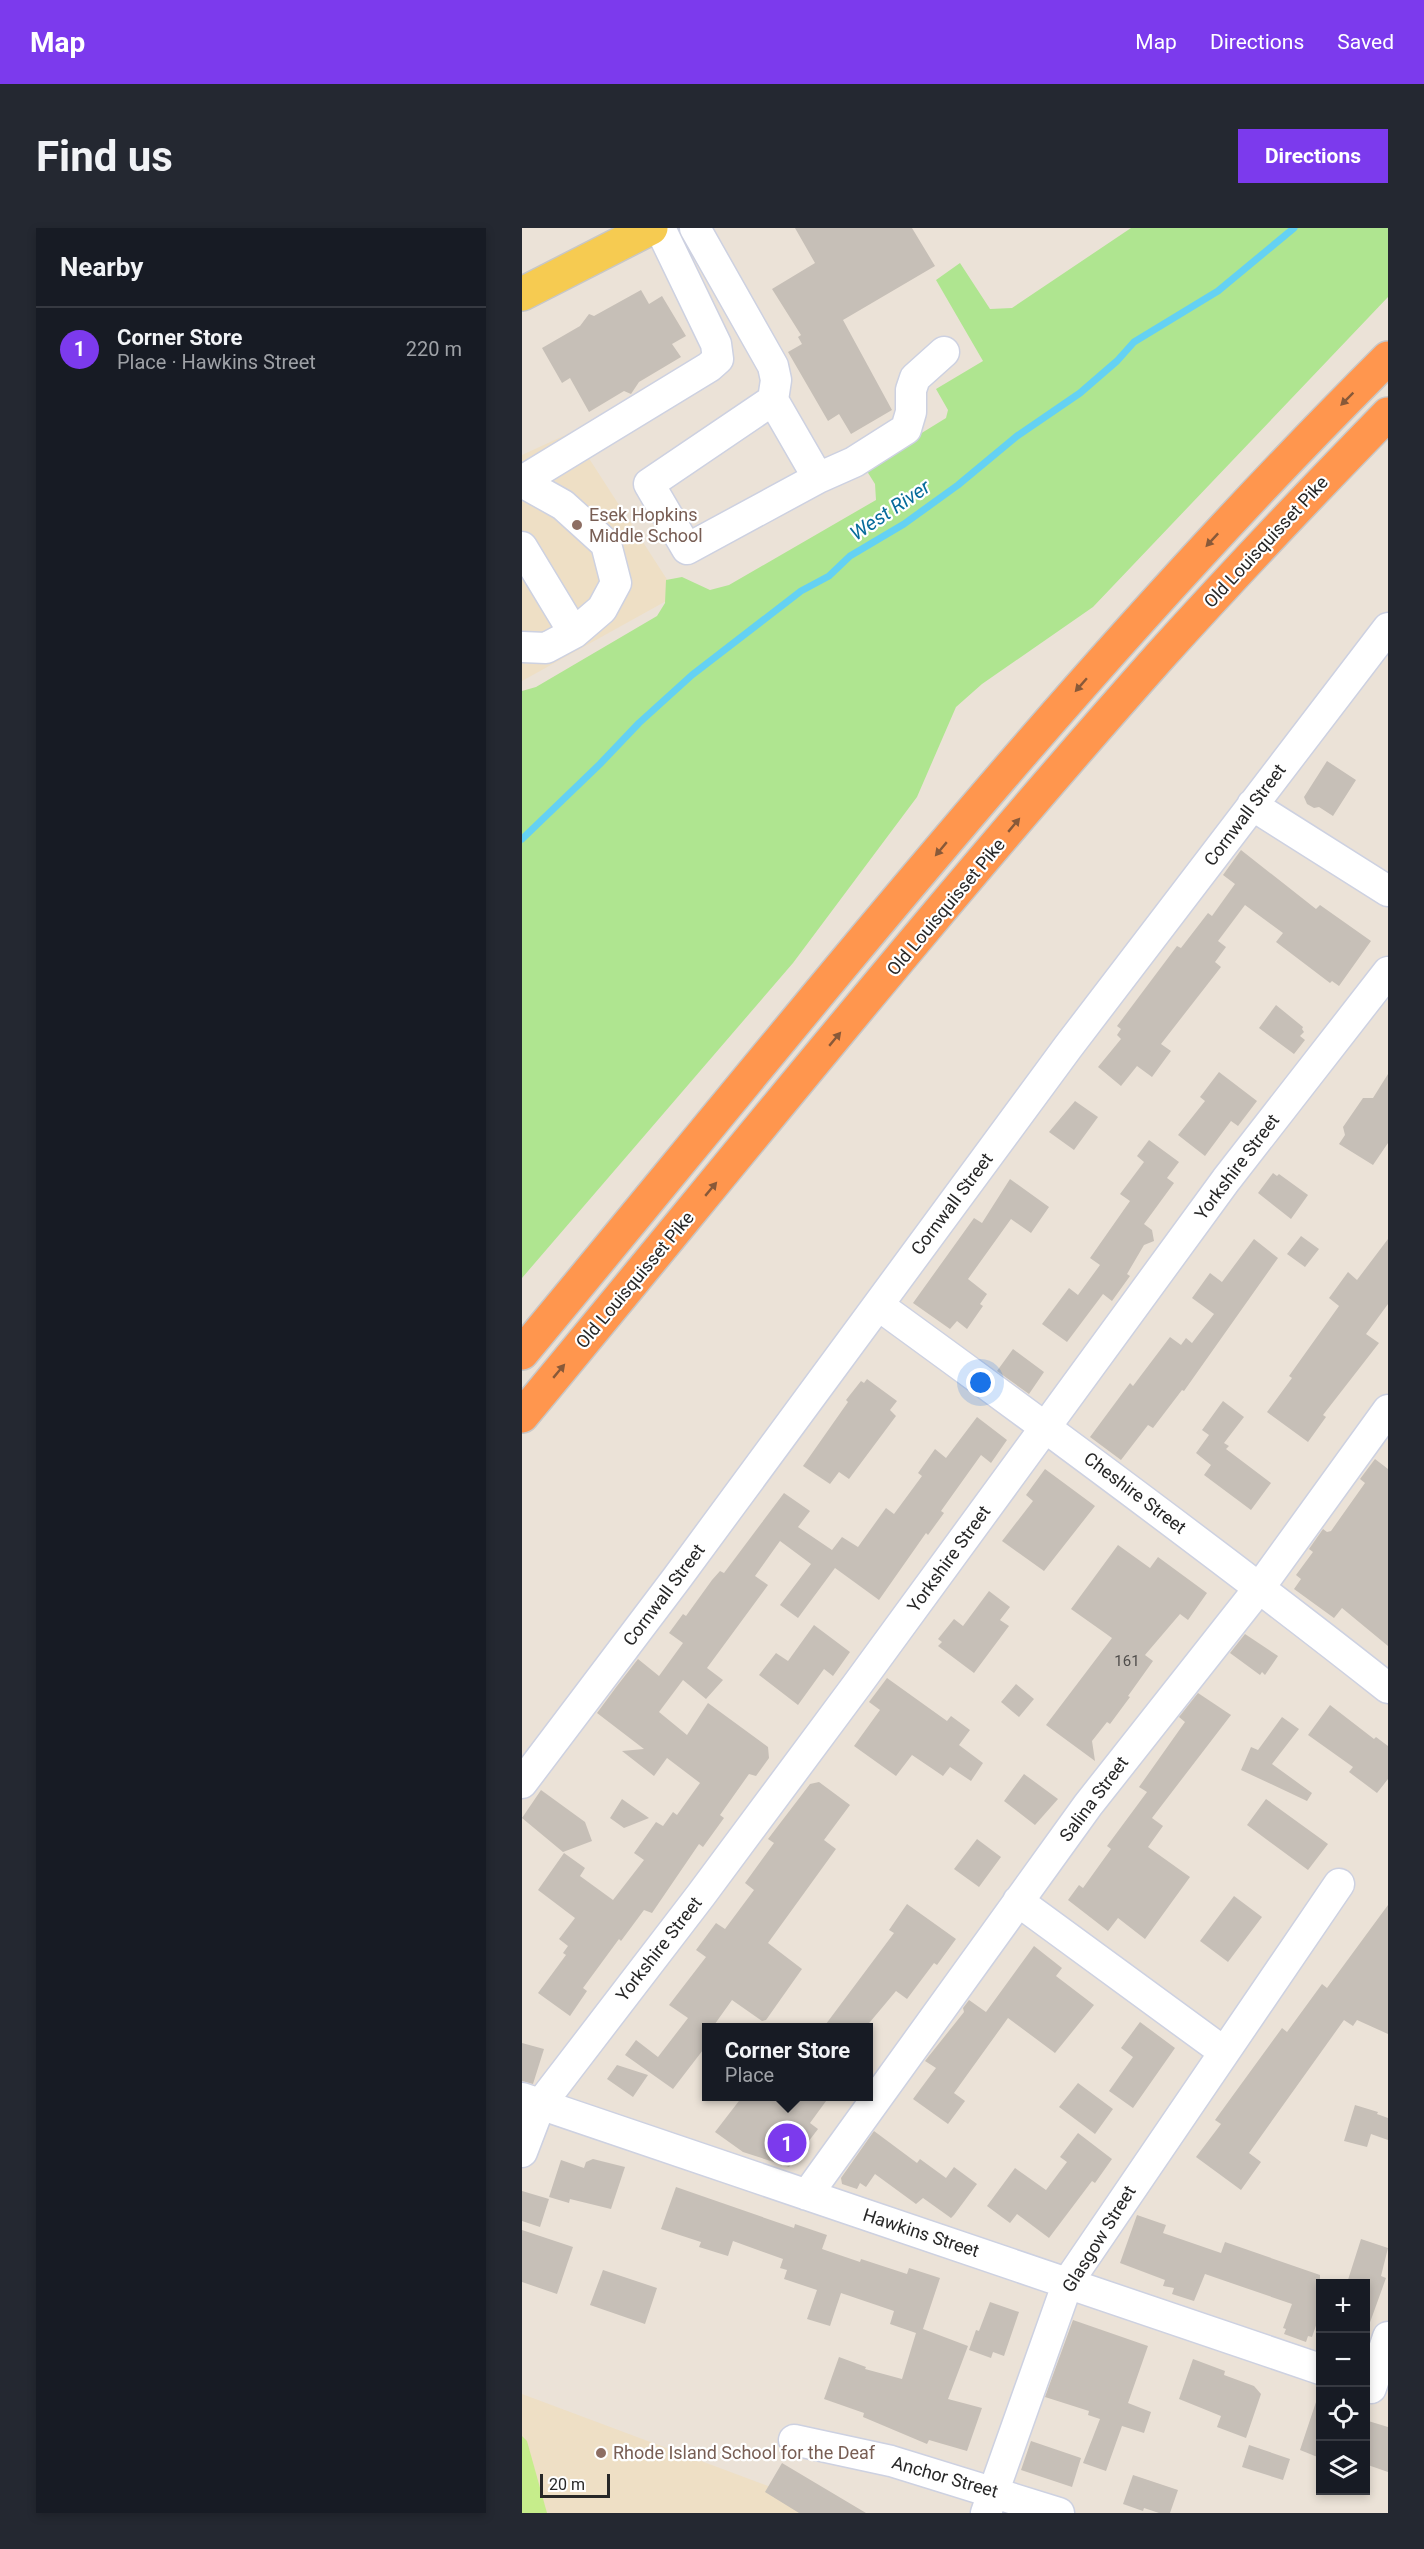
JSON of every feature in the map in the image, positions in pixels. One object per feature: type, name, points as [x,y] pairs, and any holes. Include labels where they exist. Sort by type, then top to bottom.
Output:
[{"type":"highway","points":[[522,1353],[914,881],[1080,686],[1259,490],[1388,358]]},
{"type":"highway","name":"Old Louisquisset Pike","points":[[522,1416],[942,910],[1099,725],[1219,591],[1388,414]]},
{"type":"main road","points":[[522,294],[651,228]]},
{"type":"street","points":[[522,647],[546,648],[574,633],[602,609],[616,583],[606,544],[563,505],[522,482],[709,367],[718,359],[716,344],[660,228]]},
{"type":"street","points":[[695,228],[773,366],[776,380],[773,400],[818,478]]},
{"type":"street","points":[[773,400],[649,484],[687,549],[818,478],[854,462],[906,429],[911,412],[911,390],[915,378],[944,352]]},
{"type":"street","points":[[522,548],[574,633]]},
{"type":"street","name":"Cornwall Street","points":[[522,1783],[677,1578],[1068,1047],[1388,628]]},
{"type":"street","points":[[1252,805],[1388,891]]},
{"type":"street","name":"Yorkshire Street","points":[[522,2152],[531,2101],[807,1752],[1226,1180],[1388,972]]},
{"type":"street","name":"Cheshire Street","points":[[878,1305],[1045,1426],[1260,1587],[1388,1688]]},
{"type":"street","name":"Salina Street","points":[[807,2195],[1088,1805],[1260,1587],[1388,1410]]},
{"type":"street","name":"Glasgow Street","points":[[990,2502],[1068,2282],[1339,1884]]},
{"type":"street","points":[[1018,1901],[1224,2052]]},
{"type":"street","name":"Hawkins Street","points":[[531,2101],[1316,2368]]},
{"type":"street","points":[[1375,2389],[1388,2337]]},
{"type":"street","name":"Anchor Street","points":[[794,2440],[891,2461],[990,2502],[1059,2513]]},
{"type":"shaded area","name":"Esek Hopkins Middle School","points":[[572,432],[677,595],[522,681],[522,455]]},
{"type":"shaded area","name":"Rhode Island School for the Deaf","points":[[522,2394],[840,2513],[522,2513]]},
{"type":"green space","points":[[1131,228],[1388,228],[1388,297],[1093,607],[982,684],[956,707],[917,797],[793,963],[522,1278],[522,691],[536,687],[657,616],[665,603],[666,580],[682,577],[710,590],[729,585],[876,500],[875,484],[865,468],[946,418],[948,410],[936,389],[983,361],[936,280],[960,263],[990,309],[1012,308]]},
{"type":"green space","points":[[522,2436],[527,2441],[547,2513],[522,2513]]},
{"type":"building","points":[[795,228],[912,228],[935,266],[843,320],[892,410],[851,434],[839,414],[828,421],[788,352],[802,344],[798,337],[801,335],[772,289],[815,263]]},
{"type":"building","points":[[641,290],[649,304],[662,296],[686,336],[672,344],[681,357],[639,382],[631,394],[624,391],[589,412],[570,378],[562,383],[542,348],[580,326],[589,314],[594,316]]},
{"type":"building","points":[[1327,761],[1356,780],[1333,816],[1319,807],[1314,808],[1307,804],[1304,797]]},
{"type":"building","points":[[1241,850],[1316,909],[1320,905],[1371,941],[1339,986],[1332,981],[1330,983],[1276,942],[1283,933],[1245,905],[1218,941],[1226,947],[1215,962],[1221,967],[1161,1044],[1171,1051],[1152,1077],[1137,1066],[1121,1086],[1098,1067],[1121,1039],[1117,1035],[1121,1029],[1117,1026],[1177,946],[1181,948],[1208,913],[1212,916],[1235,884],[1223,875]]},
{"type":"building","points":[[1276,1005],[1303,1027],[1304,1032],[1300,1036],[1305,1040],[1294,1054],[1259,1028]]},
{"type":"building","points":[[1219,1072],[1257,1101],[1238,1126],[1231,1121],[1205,1156],[1178,1135],[1205,1101],[1200,1097]]},
{"type":"building","points":[[1388,1074],[1388,1143],[1373,1165],[1339,1144],[1345,1135],[1343,1127],[1363,1098],[1373,1098]]},
{"type":"building","points":[[1075,1101],[1098,1117],[1074,1150],[1049,1132]]},
{"type":"building","points":[[1149,1140],[1179,1162],[1167,1178],[1174,1183],[1144,1224],[1152,1230],[1154,1241],[1144,1245],[1127,1274],[1130,1276],[1112,1301],[1103,1294],[1067,1342],[1042,1324],[1069,1288],[1078,1295],[1100,1265],[1090,1258],[1130,1201],[1120,1194],[1144,1162],[1137,1156]]},
{"type":"building","points":[[1273,1173],[1277,1176],[1279,1174],[1308,1195],[1291,1219],[1258,1193]]},
{"type":"building","points":[[1010,1179],[1049,1207],[1031,1233],[1011,1219],[968,1279],[987,1294],[980,1304],[983,1306],[967,1329],[957,1321],[950,1329],[913,1303],[974,1218],[982,1223]]},
{"type":"building","points":[[1301,1236],[1319,1249],[1305,1267],[1287,1254]]},
{"type":"building","points":[[1254,1239],[1278,1258],[1184,1391],[1182,1390],[1153,1428],[1148,1425],[1121,1460],[1090,1437],[1130,1383],[1133,1386],[1170,1337],[1181,1345],[1186,1338],[1192,1343],[1214,1314],[1192,1298],[1210,1273],[1222,1282]]},
{"type":"building","points":[[1388,1239],[1388,1304],[1366,1334],[1379,1343],[1323,1415],[1326,1417],[1308,1442],[1267,1412],[1292,1378],[1289,1376],[1339,1306],[1329,1298],[1348,1272],[1357,1280]]},
{"type":"building","points":[[1013,1349],[1044,1372],[1029,1394],[997,1371]]},
{"type":"building","points":[[867,1379],[897,1401],[890,1410],[896,1416],[849,1479],[839,1472],[830,1484],[803,1466],[848,1402],[846,1400],[861,1381],[864,1383]]},
{"type":"building","points":[[1223,1401],[1244,1417],[1224,1443],[1229,1446],[1226,1449],[1271,1483],[1251,1510],[1204,1475],[1211,1465],[1196,1453],[1209,1435],[1202,1430]]},
{"type":"building","points":[[977,1417],[1007,1440],[991,1463],[981,1455],[941,1511],[944,1513],[928,1535],[926,1533],[879,1600],[835,1568],[798,1618],[780,1605],[811,1564],[780,1541],[755,1576],[768,1585],[707,1668],[723,1680],[706,1699],[683,1680],[659,1712],[687,1735],[708,1703],[768,1747],[769,1758],[756,1776],[749,1774],[720,1815],[724,1818],[703,1847],[699,1844],[652,1913],[644,1910],[621,1941],[619,1939],[583,1988],[587,1991],[570,2016],[538,1993],[566,1955],[563,1953],[568,1946],[559,1939],[575,1918],[538,1890],[564,1853],[585,1868],[580,1876],[613,1900],[644,1860],[634,1853],[656,1822],[663,1826],[673,1812],[677,1815],[700,1783],[667,1758],[654,1776],[622,1751],[644,1749],[597,1713],[617,1686],[638,1659],[659,1676],[683,1643],[669,1633],[683,1614],[686,1616],[720,1571],[724,1573],[784,1493],[810,1511],[798,1527],[832,1550],[842,1537],[858,1547],[886,1508],[894,1514],[922,1476],[918,1473],[935,1449],[946,1458]]},
{"type":"building","points":[[1375,1459],[1388,1469],[1388,1646],[1342,1608],[1334,1618],[1294,1589],[1301,1579],[1296,1575],[1313,1552],[1309,1549],[1323,1529],[1327,1532],[1331,1531],[1365,1483],[1360,1479]]},
{"type":"building","points":[[1045,1469],[1095,1506],[1044,1571],[1002,1541],[1033,1501],[1026,1495]]},
{"type":"building","points":[[1118,1545],[1150,1568],[1158,1557],[1207,1593],[1188,1620],[1180,1614],[1145,1655],[1153,1661],[1110,1724],[1107,1722],[1092,1741],[1095,1761],[1046,1725],[1112,1638],[1071,1609]]},
{"type":"building","points":[[989,1591],[1010,1607],[1000,1620],[1009,1626],[974,1673],[938,1646],[942,1642],[938,1639],[954,1619],[963,1626]]},
{"type":"building","points":[[814,1625],[850,1652],[833,1676],[824,1669],[798,1705],[759,1675],[776,1653],[788,1661]]},
{"type":"building","points":[[1245,1634],[1278,1656],[1265,1675],[1262,1672],[1260,1675],[1230,1653]]},
{"type":"building","points":[[887,1678],[947,1721],[951,1716],[970,1730],[959,1745],[983,1763],[971,1781],[950,1767],[943,1776],[912,1755],[896,1776],[854,1746],[880,1710],[869,1702]]},
{"type":"building","points":[[1016,1684],[1034,1699],[1019,1717],[1001,1702]]},
{"type":"building","points":[[1198,1693],[1231,1715],[1152,1818],[1163,1826],[1148,1847],[1190,1877],[1145,1939],[1118,1918],[1108,1931],[1068,1900],[1079,1885],[1083,1888],[1111,1849],[1107,1846],[1147,1792],[1139,1787],[1185,1722],[1179,1717]]},
{"type":"building","points":[[1330,1705],[1374,1739],[1376,1737],[1388,1746],[1388,1779],[1377,1793],[1349,1772],[1353,1767],[1308,1735]]},
{"type":"building","points":[[1282,1717],[1299,1729],[1272,1764],[1312,1793],[1307,1801],[1241,1770],[1251,1747],[1258,1750]]},
{"type":"building","points":[[1024,1774],[1058,1799],[1035,1825],[1004,1801]]},
{"type":"building","points":[[819,1782],[850,1805],[824,1840],[836,1849],[768,1943],[802,1969],[766,2020],[762,2021],[732,2000],[716,2023],[702,2023],[702,2051],[673,2089],[625,2055],[636,2040],[658,2057],[688,2018],[669,2005],[706,1957],[696,1950],[716,1923],[725,1929],[754,1890],[745,1883],[774,1843],[768,1839],[810,1784]]},
{"type":"building","points":[[541,1790],[585,1822],[592,1841],[563,1852],[522,1818]]},
{"type":"building","points":[[622,1799],[649,1818],[624,1828],[610,1818]]},
{"type":"building","points":[[1266,1799],[1328,1844],[1308,1870],[1247,1825]]},
{"type":"building","points":[[977,1839],[1001,1857],[979,1887],[954,1869]]},
{"type":"building","points":[[1234,1896],[1262,1917],[1228,1962],[1200,1941]]},
{"type":"building","points":[[907,1904],[956,1939],[937,1965],[934,1963],[907,1999],[896,1991],[869,2023],[827,2023],[894,1933],[889,1930]]},
{"type":"building","points":[[1388,1905],[1388,2034],[1357,2020],[1353,2026],[1344,2020],[1249,2153],[1261,2162],[1241,2190],[1196,2157],[1221,2124],[1215,2120],[1282,2028],[1287,2032],[1322,1984],[1327,1988]]},
{"type":"building","points":[[1034,1946],[1062,1968],[1056,1976],[1094,2005],[1055,2053],[1008,2018],[954,2093],[965,2101],[948,2124],[913,2099],[936,2068],[925,2061],[964,2012],[963,2008],[969,2000],[986,2012]]},
{"type":"building","points":[[1140,2022],[1175,2048],[1133,2108],[1109,2091],[1133,2057],[1121,2048]]},
{"type":"building","points":[[522,2043],[544,2049],[533,2084],[522,2081]]},
{"type":"building","points":[[617,2065],[648,2075],[633,2097],[607,2079]]},
{"type":"building","points":[[1078,2083],[1113,2109],[1095,2134],[1059,2107]]},
{"type":"building","points":[[739,2101],[826,2101],[810,2123],[818,2129],[789,2167],[743,2152],[715,2132]]},
{"type":"building","points":[[1355,2105],[1378,2112],[1377,2114],[1388,2118],[1388,2140],[1371,2134],[1367,2147],[1344,2141]]},
{"type":"building","points":[[874,2131],[917,2163],[920,2159],[946,2178],[954,2167],[977,2184],[951,2218],[923,2198],[916,2204],[875,2174],[866,2187],[860,2183],[857,2189],[842,2184],[841,2178]]},
{"type":"building","points":[[1078,2133],[1112,2159],[1095,2183],[1092,2181],[1049,2238],[1017,2214],[1010,2223],[987,2206],[1015,2168],[1046,2190],[1067,2162],[1060,2157]]},
{"type":"building","points":[[593,2159],[625,2167],[611,2209],[570,2199],[569,2203],[549,2197],[561,2160],[584,2168],[586,2162]]},
{"type":"building","points":[[676,2187],[794,2228],[795,2224],[827,2235],[822,2249],[907,2274],[909,2268],[940,2278],[923,2329],[968,2346],[948,2399],[982,2408],[967,2451],[929,2440],[927,2444],[863,2417],[864,2413],[824,2399],[839,2357],[866,2367],[865,2369],[902,2379],[916,2333],[890,2324],[894,2311],[841,2293],[830,2326],[807,2319],[817,2290],[784,2279],[787,2270],[780,2268],[783,2259],[733,2241],[728,2256],[699,2247],[701,2242],[661,2229]]},
{"type":"building","points":[[522,2191],[549,2199],[540,2227],[522,2221]]},
{"type":"building","points":[[1137,2215],[1166,2225],[1163,2233],[1221,2253],[1225,2242],[1320,2275],[1320,2279],[1316,2279],[1316,2326],[1312,2337],[1308,2336],[1306,2342],[1284,2334],[1286,2329],[1283,2328],[1292,2304],[1205,2274],[1194,2301],[1172,2294],[1174,2288],[1163,2286],[1165,2280],[1120,2263]]},
{"type":"building","points":[[522,2230],[573,2247],[557,2294],[522,2282]]},
{"type":"building","points":[[1361,2239],[1388,2248],[1381,2276],[1386,2278],[1370,2322],[1370,2279],[1348,2279]]},
{"type":"building","points":[[603,2270],[657,2288],[645,2324],[590,2305]]},
{"type":"building","points":[[990,2302],[1019,2312],[1004,2356],[993,2352],[991,2358],[969,2350]]},
{"type":"building","points":[[1073,2320],[1148,2346],[1128,2403],[1151,2412],[1144,2433],[1122,2426],[1106,2471],[1083,2463],[1100,2419],[1088,2415],[1089,2411],[1045,2397]]},
{"type":"building","points":[[1193,2359],[1225,2371],[1224,2375],[1254,2386],[1261,2394],[1246,2438],[1217,2427],[1221,2416],[1179,2399]]},
{"type":"building","points":[[1316,2402],[1316,2456],[1300,2450]]},
{"type":"building","points":[[1370,2422],[1388,2427],[1388,2472],[1370,2466]]},
{"type":"building","points":[[1031,2441],[1081,2458],[1072,2487],[1021,2470]]},
{"type":"building","points":[[1249,2445],[1290,2459],[1283,2480],[1242,2467]]},
{"type":"building","points":[[782,2463],[866,2513],[799,2513],[765,2492]]},
{"type":"building","points":[[1133,2475],[1178,2490],[1170,2513],[1159,2513],[1144,2508],[1143,2511],[1123,2504]]},
{"type":"waterway","name":"West River","points":[[522,839],[639,723],[692,675],[801,591],[829,576],[850,556],[904,524],[958,485],[1017,436],[1080,393],[1117,361],[1134,342],[1218,291],[1294,228]]},
{"type":"place","name":"Esek Hopkins Middle School","points":[[577,525]]},
{"type":"place","name":"Corner Store","points":[[787,2143]]},
{"type":"place","name":"Rhode Island School for the Deaf","points":[[601,2453]]}]
